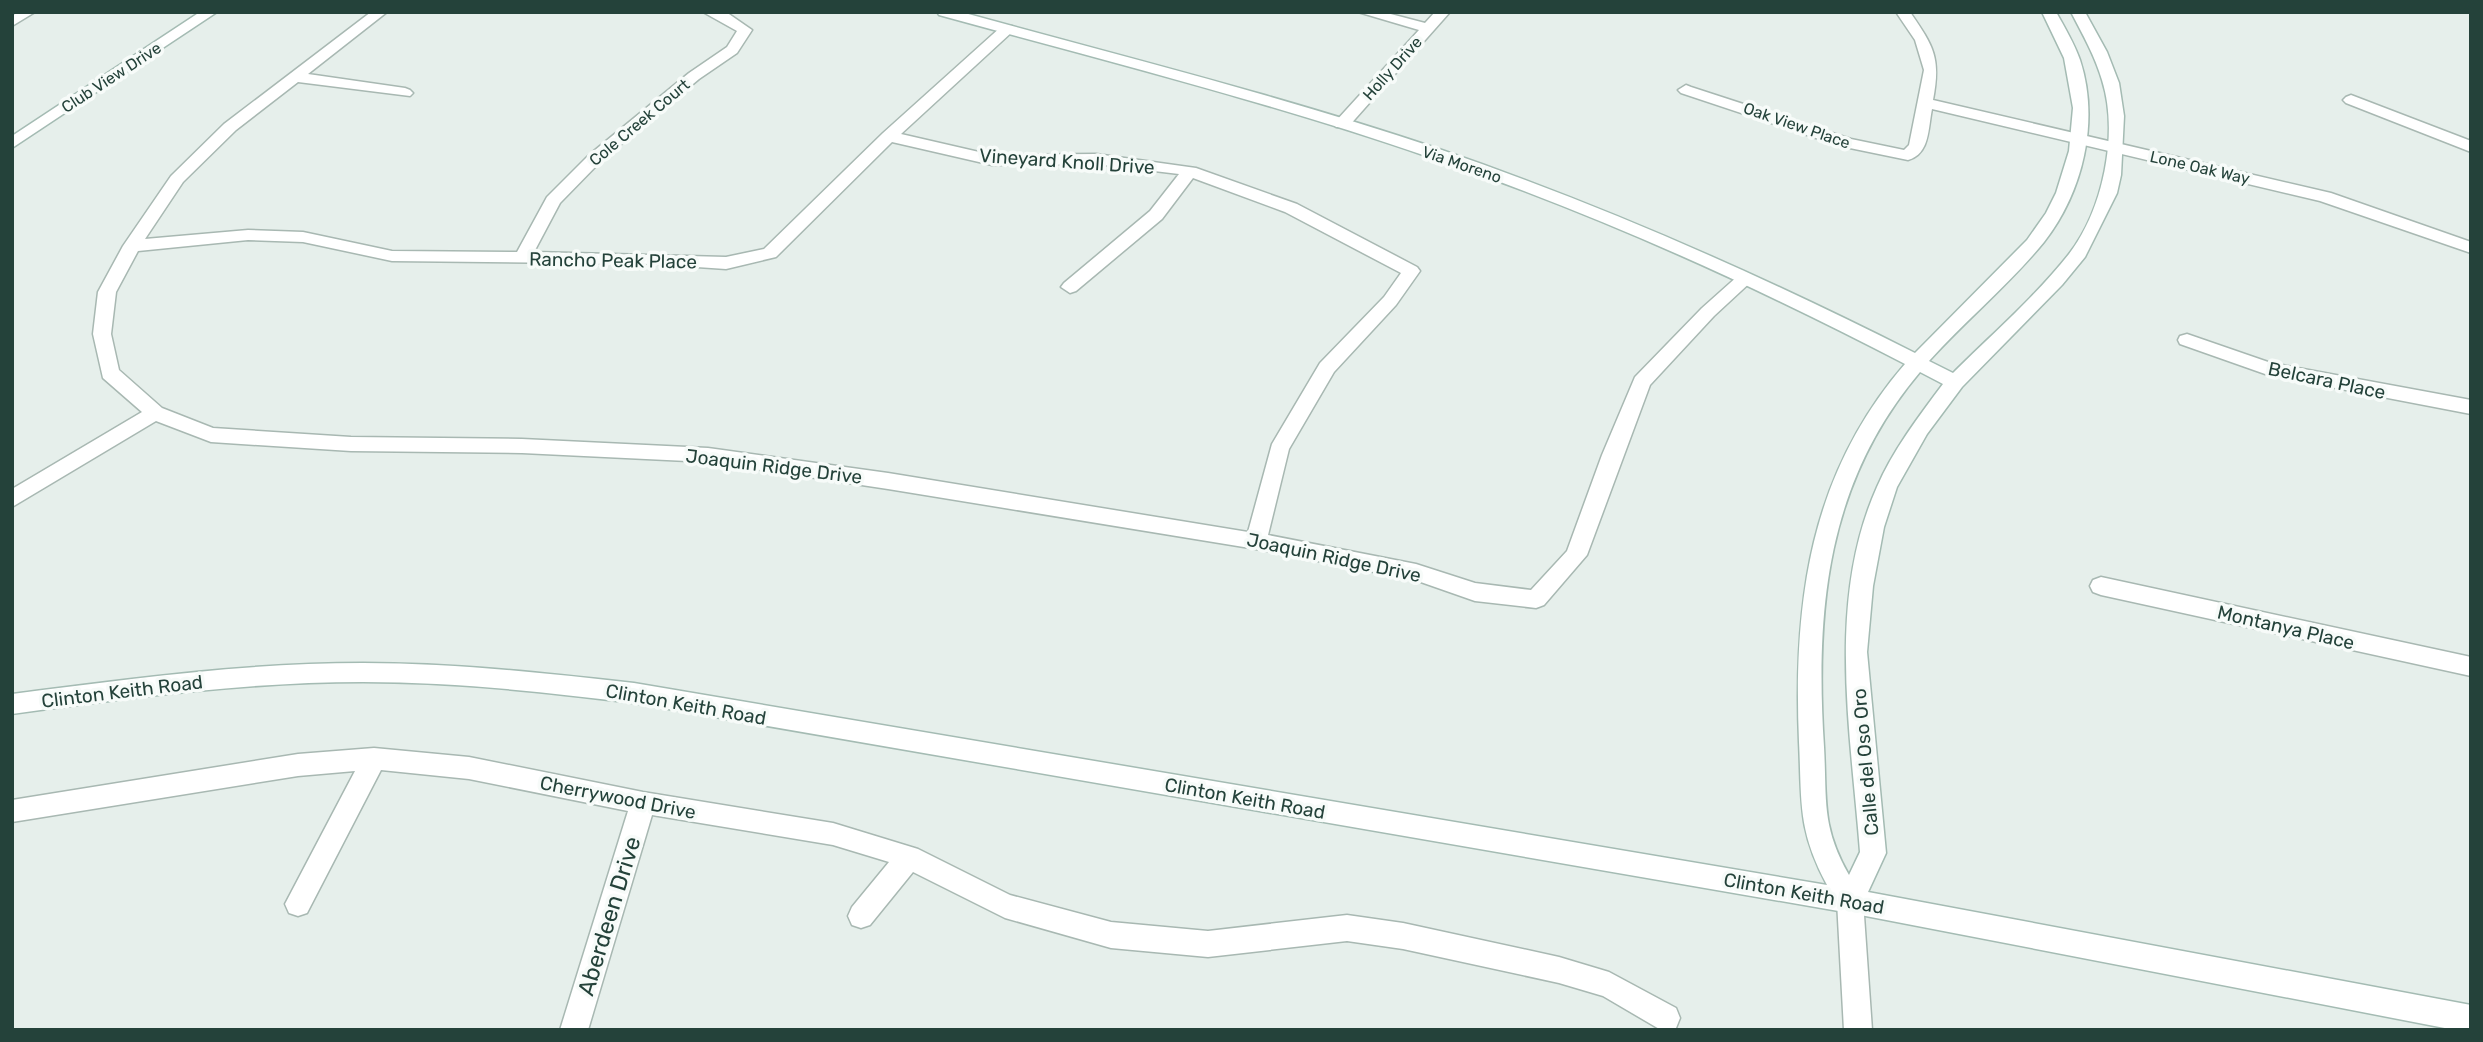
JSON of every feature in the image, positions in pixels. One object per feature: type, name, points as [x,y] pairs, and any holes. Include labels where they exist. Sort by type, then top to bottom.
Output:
[{"type":"street","points":[[12,22],[28,12]]},
{"type":"street","name":"Club View Drive","points":[[12,143],[210,12]]},
{"type":"street","name":"Joaquin Ridge Drive","points":[[380,12],[230,127],[177,179],[132,246],[107,292],[102,334],[110,373],[155,413],[211,435],[351,444],[522,446],[708,456],[1256,541],[1416,572],[1475,592],[1536,599],[1576,555],[1642,382],[1708,312],[1745,279]]},
{"type":"street","name":"Cole Creek Court","points":[[522,258],[553,201],[595,158],[694,76],[732,50],[745,30],[721,15],[710,12]]},
{"type":"street","name":"Via Moreno","points":[[944,12],[1232,90],[1433,153],[1570,202],[1745,279],[1955,382]]},
{"type":"street","points":[[1365,12],[1427,29]]},
{"type":"street","name":"Holly Drive","points":[[1342,124],[1443,12]]},
{"type":"street","points":[[1902,12],[1922,40],[1931,70],[1925,103]]},
{"type":"street","points":[[1858,1030],[1850,901],[1817,835],[1807,685],[1810,615],[1829,513],[1850,459],[1875,416],[1915,361],[2044,230],[2073,169],[2080,139],[2079,97],[2074,65],[2049,12]]},
{"type":"street","name":"Calle del Oso Oro","points":[[1850,901],[1873,853],[1856,652],[1862,586],[1873,527],[1896,468],[1919,430],[1955,382],[2056,281],[2079,253],[2109,193],[2113,175],[2116,116],[2101,52],[2078,12]]},
{"type":"street","name":"Rancho Peak Place","points":[[132,246],[197,238],[262,235],[303,237],[392,256],[726,263],[770,253],[889,136],[1007,29]]},
{"type":"street","points":[[296,77],[405,93]]},
{"type":"street","name":"Oak View Place","points":[[1686,90],[1846,143],[1908,155],[1917,147],[1925,103]]},
{"type":"street","points":[[2351,100],[2471,147]]},
{"type":"street","name":"Lone Oak Way","points":[[1925,103],[2325,197],[2471,248]]},
{"type":"street","name":"Vineyard Knoll Drive","points":[[889,136],[992,160],[1096,159],[1190,171],[1291,208],[1411,271],[1390,301],[1326,368],[1279,449],[1256,541]]},
{"type":"street","points":[[1070,287],[1156,215],[1190,171]]},
{"type":"street","name":"Belcara Place","points":[[2187,340],[2268,369],[2471,408]]},
{"type":"street","points":[[12,499],[155,413]]},
{"type":"street","name":"Montanya Place","points":[[2101,586],[2471,667]]},
{"type":"street","name":"Clinton Keith Road","points":[[12,705],[150,685],[326,673],[491,677],[634,693],[1850,901],[2471,1018]]},
{"type":"street","points":[[298,904],[373,759]]},
{"type":"street","name":"Cherrywood Drive","points":[[12,811],[298,765],[373,759],[469,768],[643,803],[833,834],[909,857],[1005,906],[1111,935],[1208,944],[1347,928],[1403,936],[1559,970],[1609,985],[1666,1018]]},
{"type":"street","name":"Aberdeen Drive","points":[[574,1030],[643,803]]},
{"type":"street","points":[[861,916],[909,857]]}]
